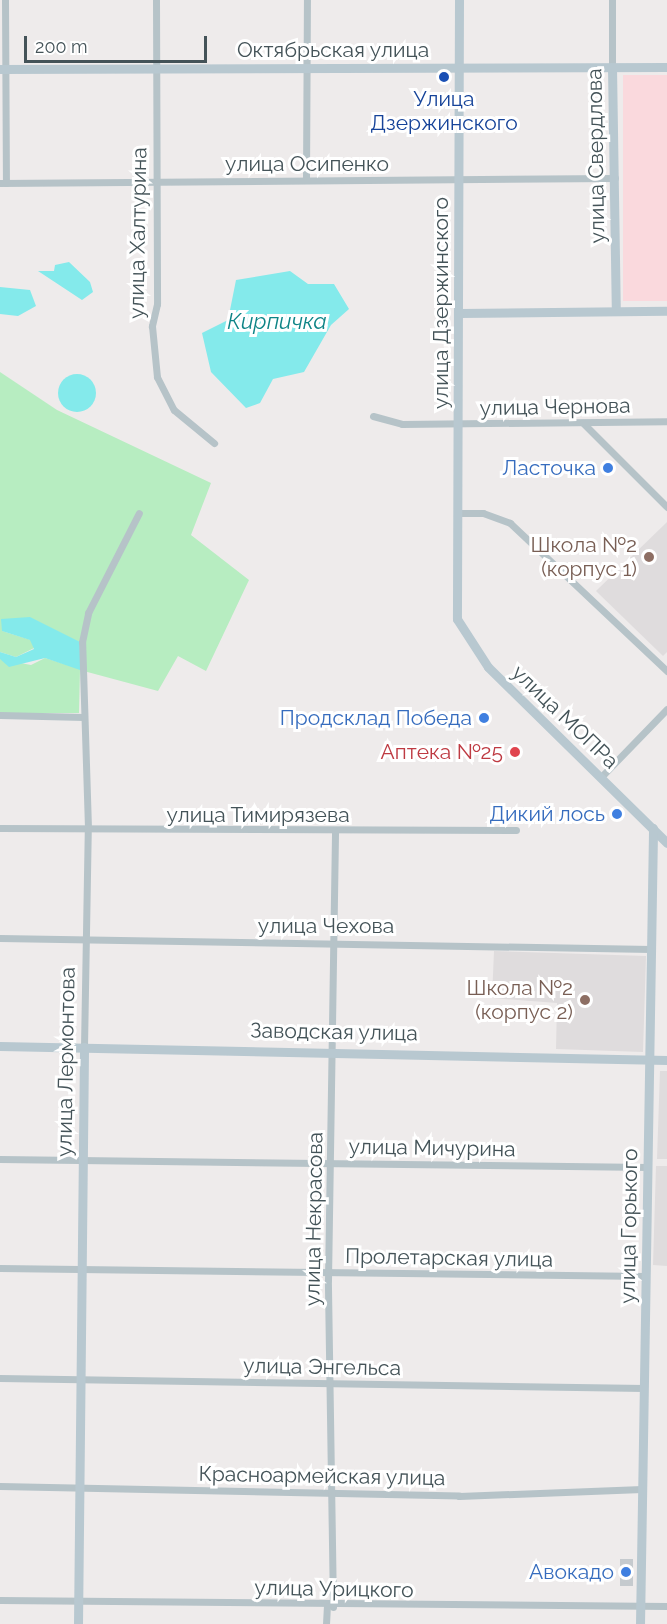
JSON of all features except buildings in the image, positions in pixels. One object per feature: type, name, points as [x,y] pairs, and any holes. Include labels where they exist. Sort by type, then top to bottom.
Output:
[{"type":"street","points":[[3,183],[5,0]]},
{"type":"street","name":"улица Халтурина","points":[[156,0],[157,304],[152,326],[157,377],[174,410],[214,443]]},
{"type":"street","points":[[306,180],[309,68],[307,0]]},
{"type":"street","name":"улица Дзержинского","points":[[454,606],[460,313],[459,0]]},
{"type":"street","name":"улица Свердлова","points":[[612,0],[616,311]]},
{"type":"street","name":"Октябрьская улица","points":[[3,69],[667,67]]},
{"type":"street","name":"улица Осипенко","points":[[3,183],[615,178]]},
{"type":"street","points":[[460,313],[667,311]]},
{"type":"street","name":"улица Чернова","points":[[373,416],[402,424],[459,425],[667,421]]},
{"type":"street","points":[[583,423],[667,507]]},
{"type":"street","name":"улица Лермонтова","points":[[78,1624],[82,1160],[88,828],[82,642],[88,613],[139,513]]},
{"type":"street","points":[[457,513],[483,513],[510,523],[667,671]]},
{"type":"street","name":"улица МОПРа","points":[[454,606],[464,636],[488,667],[667,843]]},
{"type":"street","points":[[601,777],[667,709]]},
{"type":"street","points":[[0,716],[84,717]]},
{"type":"street","name":"улица Тимирязева","points":[[0,828],[516,830]]},
{"type":"street","name":"улица Горького","points":[[640,1624],[653,828]]},
{"type":"street","name":"улица Некрасова","points":[[326,1624],[330,1606],[328,1492],[330,1163],[335,1050],[335,831]]},
{"type":"street","name":"улица Чехова","points":[[0,938],[651,949]]},
{"type":"street","name":"Заводская улица","points":[[0,1046],[335,1050],[667,1060]]},
{"type":"street","name":"улица Мичурина","points":[[0,1159],[648,1167]]},
{"type":"street","name":"Пролетарская улица","points":[[0,1268],[646,1276]]},
{"type":"street","name":"улица Энгельса","points":[[0,1378],[644,1388]]},
{"type":"street","name":"Красноармейская улица","points":[[0,1486],[459,1496],[642,1490]]},
{"type":"street","name":"улица Урицкого","points":[[0,1600],[330,1606],[667,1606]]},
{"type":"shaded area","points":[[623,75],[667,75],[667,301],[623,301]]},
{"type":"shaded area","name":"Школа №2 (корпус 1)","points":[[667,522],[667,652],[663,656],[596,591]]},
{"type":"shaded area","name":"Школа №2 (корпус 2)","points":[[494,951],[646,956],[643,1052],[556,1049],[557,1003],[492,998]]},
{"type":"shaded area","points":[[660,1071],[667,1071],[667,1159],[657,1159]]},
{"type":"shaded area","points":[[656,1166],[667,1166],[667,1266],[653,1265]]},
{"type":"green space","points":[[0,372],[57,410],[211,483],[191,535],[249,580],[206,671],[178,656],[158,691],[80,670],[79,713],[0,713],[0,659],[31,665],[45,658],[80,669],[79,642],[2,631],[31,640],[34,648],[16,657],[0,652]]},
{"type":"water","points":[[69,262],[90,282],[93,292],[82,300],[38,271],[54,271],[55,265]]},
{"type":"water","name":"Кирпичка","points":[[290,271],[308,284],[334,284],[349,309],[331,325],[304,372],[273,379],[260,403],[246,408],[211,372],[202,333],[228,320],[236,280]]},
{"type":"water","points":[[0,287],[30,290],[36,306],[18,316],[0,314]]},
{"type":"water","points":[[77,374],[91,379],[96,393],[91,407],[77,412],[63,407],[58,393],[63,379]]},
{"type":"water","points":[[30,617],[80,642],[80,670],[45,658],[9,667],[0,659],[0,652],[16,657],[34,649],[30,640],[2,631],[1,619]]},
{"type":"place","name":"Улица Дзержинского","points":[[444,77]]},
{"type":"place","name":"Ласточка","points":[[608,468]]},
{"type":"place","name":"Школа №2 (корпус 1)","points":[[649,557]]},
{"type":"place","name":"Продсклад Победа","points":[[484,718]]},
{"type":"place","name":"Аптека №25","points":[[515,752]]},
{"type":"place","name":"Дикий лось","points":[[617,814]]},
{"type":"place","name":"Школа №2 (корпус 2)","points":[[585,1000]]},
{"type":"place","name":"Авокадо","points":[[626,1572]]}]
